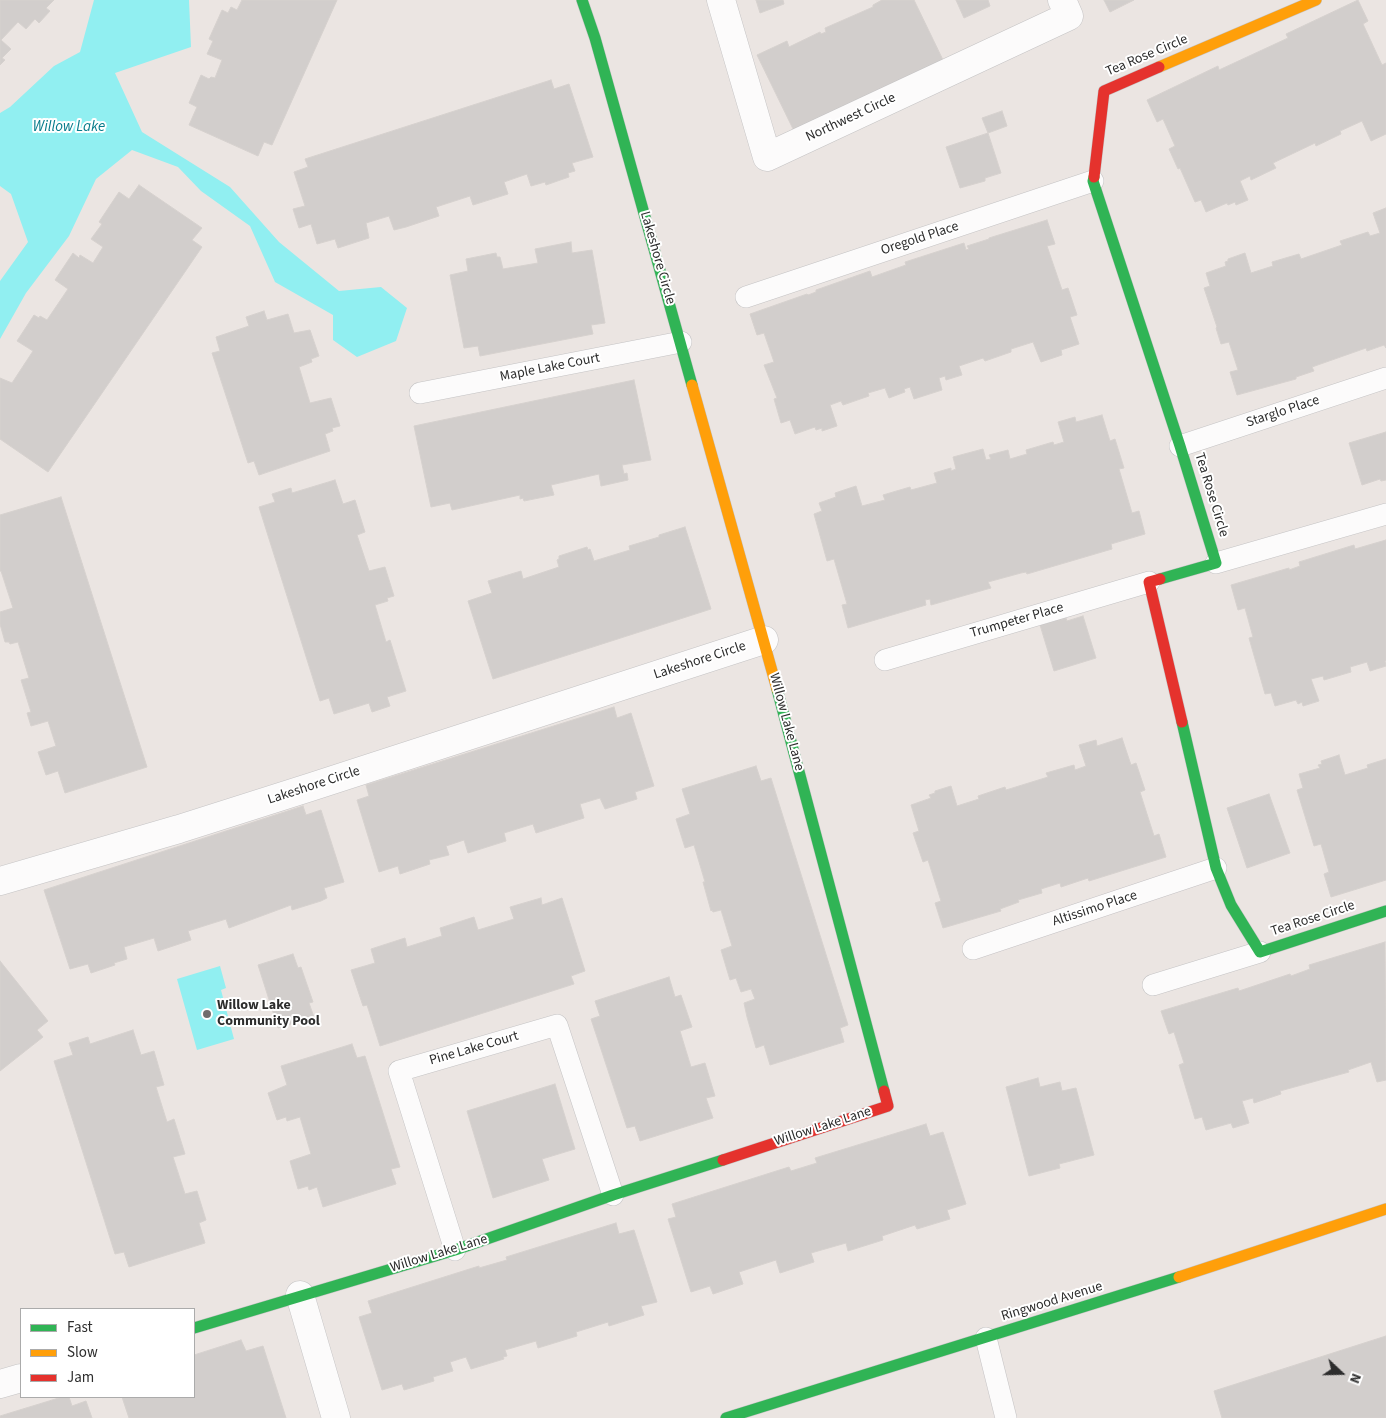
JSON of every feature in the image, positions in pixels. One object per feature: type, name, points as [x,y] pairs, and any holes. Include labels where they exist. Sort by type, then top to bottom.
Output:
[{"type":"street","name":"Lakeshore Circle","points":[[0,881],[179,829],[764,640],[595,38],[582,0]]},
{"type":"street","name":"Northwest Circle","points":[[721,0],[767,157],[1069,16],[1062,0]]},
{"type":"street","name":"Tea Rose Circle","points":[[1216,563],[1180,446],[1093,181],[1104,90],[1316,0]]},
{"type":"street","points":[[1149,582],[1216,563]]},
{"type":"street","name":"Tea Rose Circle","points":[[1149,582],[1216,868],[1231,905],[1260,952],[1386,911]]},
{"type":"street","name":"Willow Lake Lane","points":[[195,1328],[455,1250],[612,1195],[888,1106],[764,640]]},
{"type":"street","name":"Ringwood Avenue","points":[[726,1418],[1115,1298],[1386,1209]]},
{"type":"street","points":[[300,1296],[336,1418]]},
{"type":"street","points":[[0,1384],[20,1378]]},
{"type":"lane","name":"Oregold Place","points":[[746,298],[1093,181]]},
{"type":"lane","name":"Maple Lake Court","points":[[420,393],[681,342]]},
{"type":"lane","name":"Starglo Place","points":[[1180,446],[1386,378]]},
{"type":"lane","points":[[1216,563],[1386,514]]},
{"type":"lane","name":"Trumpeter Place","points":[[885,660],[1149,582]]},
{"type":"lane","name":"Altissimo Place","points":[[973,949],[1216,868]]},
{"type":"lane","points":[[1153,985],[1260,952]]},
{"type":"lane","name":"Pine Lake Court","points":[[455,1250],[399,1071],[557,1025],[612,1195]]},
{"type":"lane","points":[[986,1338],[1006,1418]]},
{"type":"water","name":"Willow Lake","points":[[94,0],[189,0],[191,47],[115,73],[142,132],[230,187],[279,242],[339,291],[381,287],[407,308],[396,341],[357,357],[333,340],[333,315],[275,282],[250,226],[201,191],[178,167],[132,150],[96,179],[69,236],[26,293],[0,339],[0,281],[28,242],[11,194],[0,186],[0,113],[10,107],[54,66],[80,52]]},
{"type":"water","name":"Willow Lake Community Pool","points":[[220,966],[226,988],[221,990],[234,1039],[197,1050],[177,979]]},
{"type":"building","points":[[0,0],[54,0],[46,8],[50,11],[39,23],[35,19],[26,29],[18,22],[1,40],[11,49],[2,58],[5,60],[0,65]]},
{"type":"building","points":[[242,0],[337,0],[272,145],[264,142],[258,156],[189,125],[197,107],[189,103],[201,75],[209,79],[211,77],[215,78],[222,60],[207,54],[213,41],[209,39],[222,10],[228,13],[231,7],[237,10]]},
{"type":"building","points":[[756,0],[783,0],[784,4],[760,13]]},
{"type":"building","points":[[882,0],[914,0],[943,60],[794,131],[757,55],[787,41],[789,47],[820,32],[821,34],[826,32],[825,28],[873,7],[873,5]]},
{"type":"building","points":[[956,0],[988,0],[990,6],[964,18]]},
{"type":"building","points":[[1104,0],[1134,0],[1110,12]]},
{"type":"building","points":[[1358,0],[1368,21],[1363,24],[1382,65],[1386,63],[1386,134],[1371,141],[1362,121],[1340,131],[1341,134],[1316,146],[1315,143],[1273,163],[1276,168],[1251,180],[1250,176],[1240,181],[1248,200],[1236,205],[1235,202],[1228,205],[1227,203],[1206,212],[1201,200],[1195,202],[1180,168],[1178,169],[1169,149],[1175,146],[1163,119],[1157,122],[1147,100],[1218,66],[1219,70],[1288,38],[1286,34]]},
{"type":"building","points":[[551,80],[554,89],[569,84],[593,157],[572,163],[575,171],[568,173],[569,177],[546,185],[545,182],[531,186],[527,174],[504,182],[508,194],[473,205],[470,196],[436,207],[439,216],[394,230],[389,216],[366,223],[369,238],[338,248],[335,239],[317,244],[311,224],[299,228],[293,209],[305,206],[294,172],[308,167],[305,159]]},
{"type":"building","points":[[1002,111],[1007,126],[988,133],[982,118]]},
{"type":"building","points":[[988,133],[1001,173],[985,178],[985,181],[960,188],[946,147]]},
{"type":"building","points":[[139,185],[202,228],[192,240],[202,247],[48,472],[0,439],[0,378],[12,383],[33,351],[17,341],[34,315],[47,320],[68,289],[55,280],[73,253],[79,258],[80,255],[93,263],[103,247],[91,239],[102,224],[99,222],[119,192],[129,199]]},
{"type":"building","points":[[1386,208],[1386,348],[1384,345],[1367,351],[1366,348],[1312,367],[1314,371],[1296,377],[1296,379],[1237,395],[1230,372],[1238,370],[1229,342],[1221,344],[1204,288],[1210,286],[1206,273],[1226,266],[1225,262],[1228,259],[1245,253],[1251,273],[1273,266],[1272,262],[1299,254],[1301,259],[1342,245],[1340,241],[1368,232],[1370,236],[1380,233],[1373,213]]},
{"type":"building","points":[[1047,220],[1055,244],[1047,246],[1062,290],[1068,288],[1077,315],[1070,317],[1079,344],[1061,350],[1062,355],[1041,362],[1033,342],[1011,349],[1011,352],[985,361],[983,358],[959,366],[962,375],[946,380],[945,376],[939,378],[942,390],[914,399],[910,387],[904,389],[905,392],[889,398],[885,388],[868,393],[869,396],[843,405],[841,401],[830,405],[837,426],[822,431],[822,428],[816,430],[815,427],[795,434],[790,420],[781,423],[774,399],[777,398],[764,365],[774,362],[764,333],[757,335],[750,314],[808,295],[816,292],[816,290],[870,271],[872,277],[906,265],[905,262],[964,243],[966,250],[969,249],[967,246]]},
{"type":"building","points":[[571,242],[572,253],[592,250],[605,323],[591,325],[593,334],[480,356],[478,346],[464,348],[450,275],[468,271],[466,259],[496,253],[497,257],[500,257],[503,269],[538,263],[535,249]]},
{"type":"building","points":[[264,311],[267,320],[288,314],[294,333],[310,330],[319,356],[311,359],[312,362],[299,367],[310,403],[331,398],[340,426],[332,428],[333,431],[325,434],[330,451],[259,475],[254,461],[248,463],[212,353],[220,351],[216,337],[249,326],[246,317]]},
{"type":"building","points":[[634,380],[651,460],[622,465],[624,474],[627,473],[628,480],[601,486],[599,474],[551,485],[554,495],[524,501],[523,498],[520,499],[520,495],[452,510],[450,503],[431,507],[414,426]]},
{"type":"building","points":[[1102,415],[1110,441],[1115,439],[1124,468],[1119,469],[1132,513],[1139,511],[1145,534],[1111,544],[1112,549],[1027,574],[1026,572],[1021,573],[988,582],[991,588],[931,605],[930,599],[925,600],[926,605],[848,628],[842,605],[847,604],[834,559],[827,561],[814,514],[822,511],[819,503],[836,497],[835,493],[856,486],[862,506],[885,500],[883,495],[910,487],[911,490],[937,483],[934,473],[951,468],[951,471],[956,469],[953,457],[983,449],[986,460],[991,459],[989,455],[1008,450],[1010,459],[1027,454],[1026,450],[1053,442],[1054,445],[1064,442],[1058,422],[1075,417],[1076,422]]},
{"type":"building","points":[[1386,432],[1386,480],[1381,481],[1380,479],[1362,485],[1349,443]]},
{"type":"building","points":[[335,480],[343,504],[355,500],[365,532],[357,535],[369,571],[385,567],[394,596],[387,598],[388,601],[375,605],[386,642],[390,640],[406,691],[387,697],[390,706],[372,712],[369,703],[334,714],[329,698],[320,701],[259,507],[275,502],[272,494],[291,488],[292,493]]},
{"type":"building","points":[[61,497],[147,767],[65,793],[58,771],[46,775],[38,752],[56,746],[48,721],[31,726],[27,713],[31,712],[21,680],[29,678],[18,642],[10,644],[5,642],[0,624],[0,612],[13,608],[0,571],[0,515]]},
{"type":"building","points":[[685,527],[711,609],[493,679],[468,601],[492,593],[488,581],[521,571],[523,579],[559,567],[557,560],[559,556],[587,547],[588,550],[590,549],[594,561],[630,550],[629,546]]},
{"type":"building","points":[[1386,540],[1386,666],[1370,671],[1367,662],[1350,667],[1351,672],[1324,680],[1323,676],[1311,679],[1319,701],[1303,706],[1302,702],[1298,704],[1296,700],[1275,706],[1271,693],[1265,694],[1249,638],[1253,637],[1245,608],[1238,610],[1231,585],[1289,568],[1289,570],[1300,566],[1299,562],[1354,545],[1355,549]]},
{"type":"building","points":[[1083,616],[1096,658],[1054,671],[1040,625],[1066,618],[1067,621]]},
{"type":"building","points":[[614,707],[617,718],[631,713],[654,786],[635,792],[637,799],[605,809],[600,798],[580,804],[584,818],[536,833],[533,824],[504,833],[506,841],[468,853],[464,840],[446,846],[449,855],[429,860],[430,864],[400,874],[398,866],[379,872],[357,800],[369,796],[366,785]]},
{"type":"building","points":[[1122,738],[1131,765],[1136,763],[1145,790],[1140,792],[1154,836],[1159,834],[1166,857],[1089,881],[1088,878],[1061,887],[1060,883],[1041,889],[1042,893],[1018,900],[1019,902],[1000,909],[1001,911],[943,928],[935,903],[941,901],[928,860],[923,862],[913,833],[919,831],[911,805],[931,798],[929,795],[935,793],[935,791],[951,786],[957,806],[979,799],[978,796],[1005,787],[1006,790],[1048,777],[1046,773],[1074,765],[1075,770],[1086,766],[1079,745],[1096,740],[1097,746]]},
{"type":"building","points":[[1339,755],[1345,775],[1368,768],[1367,765],[1386,759],[1386,880],[1331,897],[1324,874],[1329,872],[1321,844],[1314,846],[1297,790],[1303,788],[1299,774],[1320,768],[1318,765],[1322,764],[1321,761]]},
{"type":"building","points":[[756,766],[761,781],[771,778],[848,1025],[840,1028],[844,1042],[770,1065],[764,1045],[756,1048],[747,1017],[744,1003],[755,999],[751,989],[741,992],[736,978],[730,980],[721,950],[732,946],[721,910],[711,911],[694,845],[685,848],[676,819],[690,814],[682,789]]},
{"type":"building","points":[[1269,794],[1290,853],[1247,868],[1227,808]]},
{"type":"building","points":[[303,806],[306,815],[321,810],[344,882],[324,888],[327,898],[292,910],[291,905],[229,928],[226,919],[188,931],[191,940],[158,951],[154,938],[124,947],[127,959],[91,973],[88,964],[70,969],[44,890]]},
{"type":"building","points":[[541,898],[542,905],[562,898],[585,971],[571,976],[574,984],[380,1046],[367,1005],[363,1006],[351,970],[375,963],[371,949],[405,938],[407,947],[442,936],[440,928],[474,917],[478,930],[514,919],[510,907]]},
{"type":"building","points":[[1385,942],[1386,1080],[1377,1082],[1371,1062],[1348,1070],[1349,1072],[1280,1091],[1281,1094],[1254,1103],[1253,1098],[1242,1101],[1249,1123],[1233,1128],[1231,1123],[1206,1130],[1202,1117],[1195,1119],[1179,1065],[1184,1063],[1174,1032],[1169,1034],[1161,1011],[1238,988],[1239,991],[1290,974],[1291,976],[1310,969],[1309,965]]},
{"type":"building","points":[[293,954],[298,968],[301,967],[313,1002],[309,1003],[314,1017],[278,1028],[258,965]]},
{"type":"building","points":[[0,961],[48,1021],[37,1030],[43,1037],[0,1071]]},
{"type":"building","points":[[669,977],[675,997],[681,995],[692,1027],[680,1031],[691,1067],[705,1063],[715,1096],[706,1098],[713,1118],[640,1141],[635,1126],[627,1128],[591,1019],[600,1016],[595,1001]]},
{"type":"building","points":[[133,1030],[141,1055],[154,1051],[164,1085],[156,1087],[167,1122],[174,1119],[185,1154],[173,1157],[185,1194],[197,1191],[206,1220],[199,1223],[205,1243],[129,1267],[124,1252],[115,1254],[54,1061],[73,1055],[69,1043],[88,1037],[90,1044]]},
{"type":"building","points":[[352,1044],[357,1058],[365,1056],[400,1167],[391,1169],[396,1184],[323,1207],[317,1187],[309,1190],[308,1186],[298,1189],[290,1161],[311,1154],[300,1117],[287,1121],[286,1117],[277,1120],[268,1093],[287,1085],[281,1066]]},
{"type":"building","points":[[1038,1078],[1040,1087],[1060,1082],[1062,1091],[1076,1088],[1094,1155],[1059,1164],[1060,1168],[1029,1176],[1006,1087]]},
{"type":"building","points":[[555,1084],[575,1149],[542,1159],[549,1180],[493,1198],[467,1111]]},
{"type":"building","points":[[926,1124],[930,1136],[943,1132],[966,1204],[947,1210],[950,1219],[917,1229],[915,1225],[882,1236],[883,1240],[848,1251],[846,1243],[811,1253],[814,1262],[780,1273],[776,1260],[739,1272],[743,1284],[713,1294],[710,1286],[691,1292],[668,1219],[676,1217],[672,1204],[789,1167],[791,1171],[817,1163],[815,1158]]},
{"type":"building","points":[[616,1223],[619,1234],[634,1230],[657,1302],[641,1306],[644,1315],[609,1326],[608,1322],[576,1332],[577,1336],[538,1348],[536,1341],[505,1350],[507,1356],[503,1357],[504,1359],[471,1369],[466,1357],[450,1362],[453,1371],[433,1377],[434,1381],[404,1390],[402,1384],[382,1390],[359,1317],[372,1313],[368,1301],[479,1266],[479,1268],[507,1260],[506,1257]]},
{"type":"building","points":[[1386,1336],[1386,1418],[1222,1418],[1214,1391]]},
{"type":"building","points":[[241,1340],[246,1351],[263,1346],[286,1418],[129,1418],[122,1398],[195,1398],[195,1355]]},
{"type":"building","points":[[59,1398],[69,1398],[72,1406],[86,1401],[92,1418],[0,1418],[0,1416]]},
{"type":"traffic: fast","points":[[582,0],[595,38],[692,385]]},
{"type":"traffic: fast","points":[[1094,177],[1093,181],[1180,446],[1216,563],[1160,579]]},
{"type":"traffic: fast","points":[[777,689],[884,1091]]},
{"type":"traffic: fast","points":[[1182,722],[1216,868],[1231,905],[1260,952],[1386,911]]},
{"type":"traffic: fast","points":[[195,1328],[455,1250],[613,1195],[723,1160]]},
{"type":"traffic: fast","points":[[726,1418],[1179,1277]]},
{"type":"traffic: slow","points":[[1159,67],[1316,0]]},
{"type":"traffic: slow","points":[[692,385],[777,689]]},
{"type":"traffic: slow","points":[[1179,1277],[1386,1209]]},
{"type":"traffic: jam","points":[[1094,177],[1104,91],[1159,67]]},
{"type":"traffic: jam","points":[[1160,579],[1149,582],[1182,722]]},
{"type":"traffic: jam","points":[[723,1160],[888,1106],[884,1091]]},
{"type":"place","name":"Willow Lake Community Pool","points":[[207,1014]]}]
